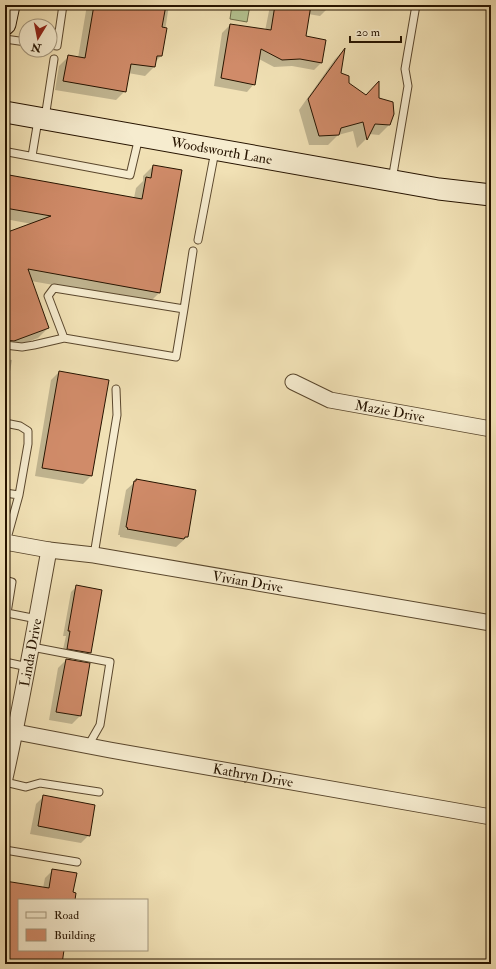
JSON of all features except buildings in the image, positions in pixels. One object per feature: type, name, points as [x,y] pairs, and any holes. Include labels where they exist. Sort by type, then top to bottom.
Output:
[{"type":"street","points":[[5,24],[9,5]]},
{"type":"street","name":"Woodsworth Lane","points":[[5,112],[438,189],[491,195]]},
{"type":"street","name":"Woodsworth Lane","points":[[438,189],[491,210]]},
{"type":"street","name":"Mazie Drive","points":[[293,382],[330,400],[491,429]]},
{"type":"street","name":"Vivian Drive","points":[[6,542],[49,550],[94,555],[491,623]]},
{"type":"street","name":"Linda Drive","points":[[5,778],[16,732],[49,550]]},
{"type":"street","name":"Kathryn Drive","points":[[16,732],[491,817]]},
{"type":"lane","points":[[58,39],[63,5]]},
{"type":"lane","points":[[392,180],[408,86],[405,69],[416,5]]},
{"type":"lane","points":[[5,39],[18,41]]},
{"type":"lane","points":[[32,156],[42,119],[54,59]]},
{"type":"lane","points":[[8,152],[130,175],[140,136]]},
{"type":"lane","points":[[198,240],[216,149]]},
{"type":"lane","points":[[5,345],[22,347],[64,338],[176,358],[193,251]]},
{"type":"lane","points":[[64,338],[48,296],[54,288],[184,309]]},
{"type":"lane","points":[[94,555],[116,415],[116,389]]},
{"type":"lane","points":[[5,423],[20,426],[28,431],[28,444],[19,496],[6,542]]},
{"type":"lane","points":[[5,493],[19,496]]},
{"type":"lane","points":[[5,580],[12,582],[7,613],[37,619]]},
{"type":"lane","points":[[32,647],[110,662],[100,725],[88,746]]},
{"type":"lane","points":[[5,663],[28,667]]},
{"type":"lane","points":[[5,782],[26,787],[40,783],[99,792]]},
{"type":"lane","points":[[5,850],[77,862]]},
{"type":"green space","points":[[232,5],[250,5],[247,22],[230,19]]}]
